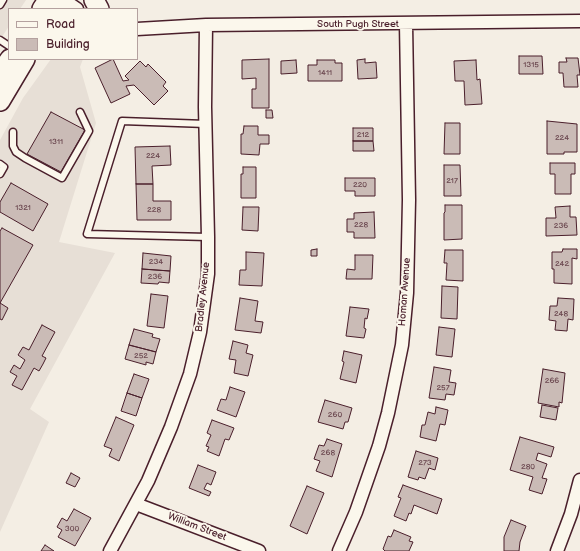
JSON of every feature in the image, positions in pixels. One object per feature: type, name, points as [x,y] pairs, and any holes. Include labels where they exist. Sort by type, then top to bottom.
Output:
[{"type":"main road","points":[[57,8],[63,0]]},
{"type":"main road","points":[[0,74],[21,60]]},
{"type":"main road","points":[[0,101],[21,60]]},
{"type":"street","points":[[63,0],[75,8]]},
{"type":"street","name":"South Pugh Street","points":[[138,29],[206,25],[580,21]]},
{"type":"street","name":"Homan Avenue","points":[[338,551],[356,512],[379,446],[388,413],[402,345],[407,293],[409,200],[406,24]]},
{"type":"street","name":"Bradley Avenue","points":[[110,551],[148,481],[171,428],[190,374],[200,332],[208,274],[206,25]]},
{"type":"street","points":[[557,551],[571,514],[580,480]]},
{"type":"street","name":"William Street","points":[[136,504],[259,551]]},
{"type":"lane","points":[[0,5],[3,0]]},
{"type":"lane","points":[[13,132],[13,146],[16,152],[62,178],[89,131],[80,112]]},
{"type":"lane","points":[[206,124],[122,121],[87,234],[208,237]]},
{"type":"lane","points":[[0,164],[4,167],[0,174]]},
{"type":"shaded area","points":[[0,0],[26,0],[21,8],[8,8],[8,28],[0,40]]},
{"type":"shaded area","points":[[50,60],[83,60],[80,67],[96,123],[59,242],[115,253],[30,409],[49,422],[0,532],[0,140],[23,98]]},
{"type":"building","points":[[519,56],[542,56],[543,74],[519,74]]},
{"type":"building","points":[[566,58],[578,58],[580,75],[577,75],[578,87],[564,87],[563,73],[559,73],[559,62],[567,62]]},
{"type":"building","points":[[269,59],[269,108],[252,108],[252,89],[256,89],[256,78],[242,79],[242,60]]},
{"type":"building","points":[[365,59],[365,63],[376,62],[377,78],[358,79],[357,60]]},
{"type":"building","points":[[113,60],[123,81],[129,80],[125,76],[140,61],[146,67],[148,64],[166,82],[163,86],[168,91],[154,105],[134,85],[126,86],[130,94],[111,103],[95,68]]},
{"type":"building","points":[[296,60],[297,73],[281,74],[281,61]]},
{"type":"building","points":[[317,60],[335,60],[335,63],[342,63],[342,81],[308,81],[308,65],[317,65]]},
{"type":"building","points":[[476,60],[477,80],[480,79],[482,104],[465,105],[464,81],[455,81],[454,61]]},
{"type":"building","points":[[266,110],[272,110],[273,118],[266,118]]},
{"type":"building","points":[[51,112],[85,130],[61,172],[27,154]]},
{"type":"building","points":[[547,121],[577,124],[577,152],[547,154]]},
{"type":"building","points":[[445,123],[460,123],[460,154],[444,154]]},
{"type":"building","points":[[244,126],[258,126],[258,135],[269,135],[269,144],[260,144],[259,155],[241,154],[241,134],[243,134]]},
{"type":"building","points":[[353,128],[373,128],[373,141],[353,141]]},
{"type":"building","points":[[353,141],[373,141],[374,151],[353,151]]},
{"type":"building","points":[[170,146],[171,165],[152,166],[153,184],[136,184],[135,147]]},
{"type":"building","points":[[550,163],[575,163],[575,174],[571,174],[571,194],[555,194],[555,174],[550,174]]},
{"type":"building","points":[[444,165],[460,165],[461,196],[444,196]]},
{"type":"building","points":[[243,167],[256,167],[256,198],[241,198],[241,174],[243,174]]},
{"type":"building","points":[[345,178],[375,178],[375,196],[355,196],[355,191],[345,191]]},
{"type":"building","points":[[11,183],[48,204],[33,231],[0,212],[0,202]]},
{"type":"building","points":[[136,184],[153,184],[153,201],[171,201],[171,220],[137,220]]},
{"type":"building","points":[[445,205],[462,205],[462,239],[444,240]]},
{"type":"building","points":[[570,206],[570,217],[576,217],[577,235],[546,236],[546,218],[556,218],[555,207]]},
{"type":"building","points":[[243,207],[259,207],[258,231],[242,230]]},
{"type":"building","points":[[374,212],[375,238],[354,238],[354,232],[347,232],[347,219],[354,219],[354,213]]},
{"type":"building","points":[[2,228],[33,245],[0,303],[0,231]]},
{"type":"building","points":[[317,249],[317,256],[311,256],[311,250]]},
{"type":"building","points":[[563,249],[577,249],[577,259],[572,258],[572,284],[554,283],[552,252],[562,252]]},
{"type":"building","points":[[445,250],[463,250],[463,281],[446,280],[447,263],[444,263]]},
{"type":"building","points":[[246,252],[264,253],[262,286],[239,285],[240,270],[246,270]]},
{"type":"building","points":[[143,253],[171,256],[170,271],[142,269]]},
{"type":"building","points":[[355,255],[373,255],[372,279],[346,279],[347,269],[355,270]]},
{"type":"building","points":[[142,269],[170,271],[169,283],[141,283]]},
{"type":"building","points":[[442,286],[458,287],[457,319],[441,318]]},
{"type":"building","points":[[151,294],[168,296],[164,328],[147,326]]},
{"type":"building","points":[[240,298],[258,301],[255,321],[263,322],[261,333],[235,330]]},
{"type":"building","points":[[558,298],[574,299],[573,320],[568,319],[567,331],[555,330],[556,321],[549,320],[550,306],[557,306]]},
{"type":"building","points":[[0,303],[8,308],[2,320],[0,319]]},
{"type":"building","points":[[350,307],[369,309],[367,319],[365,318],[364,328],[366,329],[364,338],[346,336]]},
{"type":"building","points":[[42,325],[55,332],[42,356],[46,358],[43,364],[39,371],[34,368],[22,390],[12,385],[17,376],[10,372],[14,365],[20,369],[25,360],[18,355],[23,347],[29,350]]},
{"type":"building","points":[[439,327],[455,329],[452,357],[436,355]]},
{"type":"building","points":[[134,329],[153,334],[152,337],[160,339],[156,352],[129,345]]},
{"type":"building","points":[[233,341],[248,345],[246,353],[253,355],[248,376],[234,373],[236,360],[229,359]]},
{"type":"building","points":[[129,345],[156,352],[153,364],[146,362],[146,365],[125,359]]},
{"type":"building","points":[[344,351],[362,355],[356,383],[340,379],[344,362],[342,361]]},
{"type":"building","points":[[434,367],[451,370],[449,382],[456,383],[454,395],[446,394],[445,400],[429,398]]},
{"type":"building","points":[[543,369],[565,373],[562,403],[559,402],[559,407],[538,403]]},
{"type":"building","points":[[134,374],[149,379],[142,398],[127,393]]},
{"type":"building","points":[[230,387],[245,392],[236,417],[217,410],[221,399],[226,400]]},
{"type":"building","points":[[127,393],[142,398],[136,416],[121,411]]},
{"type":"building","points":[[325,400],[352,408],[348,422],[345,422],[343,429],[318,422]]},
{"type":"building","points":[[542,405],[558,408],[556,420],[540,417]]},
{"type":"building","points":[[436,407],[448,410],[445,425],[440,424],[436,441],[420,437],[422,425],[425,425],[428,412],[435,414]]},
{"type":"building","points":[[116,417],[134,425],[119,461],[109,456],[112,449],[104,446]]},
{"type":"building","points":[[212,420],[234,428],[229,440],[225,439],[219,456],[207,451],[209,447],[206,446],[211,435],[207,433]]},
{"type":"building","points":[[520,437],[554,447],[551,457],[538,453],[536,460],[547,464],[542,478],[547,479],[542,494],[529,490],[533,477],[510,470]]},
{"type":"building","points":[[327,439],[342,444],[332,477],[316,471],[320,461],[314,459],[319,445],[324,446]]},
{"type":"building","points":[[416,451],[438,458],[435,470],[429,468],[425,479],[419,477],[418,480],[408,477]]},
{"type":"building","points":[[198,465],[216,472],[211,485],[207,483],[204,489],[211,492],[209,496],[189,488]]},
{"type":"building","points":[[71,473],[80,478],[75,487],[66,483]]},
{"type":"building","points":[[403,485],[442,499],[437,514],[414,505],[411,514],[409,513],[406,521],[394,516],[401,498],[398,497]]},
{"type":"building","points":[[307,486],[324,493],[307,534],[290,526]]},
{"type":"building","points":[[74,509],[91,518],[75,546],[58,537],[62,530],[57,527],[62,518],[67,521]]},
{"type":"building","points":[[511,520],[526,526],[520,542],[519,551],[504,551],[504,537]]},
{"type":"building","points":[[394,530],[411,537],[409,541],[413,542],[409,551],[385,551],[383,549],[388,536],[391,537]]},
{"type":"building","points":[[45,545],[54,551],[41,551]]}]
